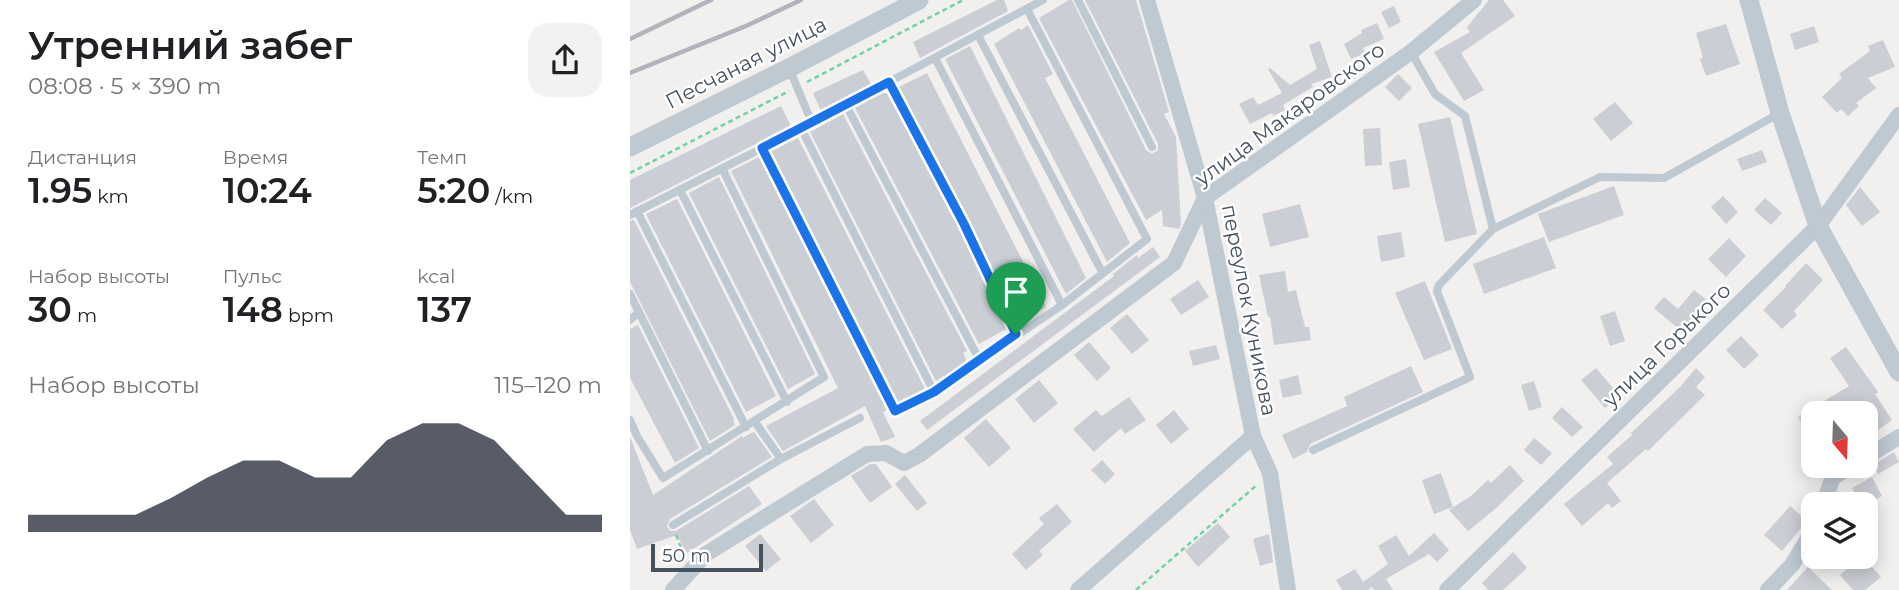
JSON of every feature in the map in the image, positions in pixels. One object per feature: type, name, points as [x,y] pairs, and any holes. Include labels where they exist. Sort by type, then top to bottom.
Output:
[{"type":"street","name":"Песчаная улица","points":[[630,146],[919,0]]},
{"type":"street","name":"переулок Куникова","points":[[1147,0],[1205,198],[1253,436],[1270,473],[1288,590]]},
{"type":"street","name":"улица Макаровского","points":[[673,590],[706,554],[867,454],[886,453],[904,463],[919,455],[1174,263],[1205,198],[1411,52],[1474,0]]},
{"type":"street","points":[[1749,0],[1780,113],[1818,226],[1899,372]]},
{"type":"street","name":"улица Горького","points":[[1447,590],[1818,226],[1899,115]]},
{"type":"street","points":[[1078,590],[1253,436]]},
{"type":"street","points":[[1878,450],[1899,437]]},
{"type":"street","points":[[1768,590],[1792,565],[1801,550]]},
{"type":"lane","points":[[746,427],[634,213],[812,123],[1043,0]]},
{"type":"lane","points":[[1078,0],[1152,147]]},
{"type":"lane","points":[[762,148],[895,411],[934,392],[1062,305],[1147,239],[1027,9]]},
{"type":"lane","points":[[978,35],[1102,272]]},
{"type":"lane","points":[[1411,52],[1435,94],[1465,116],[1493,229]]},
{"type":"lane","points":[[935,58],[1062,305]]},
{"type":"lane","points":[[789,68],[812,123]]},
{"type":"lane","points":[[889,82],[964,224],[1016,334]]},
{"type":"lane","points":[[846,104],[980,361]]},
{"type":"lane","points":[[1313,450],[1470,377],[1437,291],[1439,285],[1493,229],[1600,177],[1664,178],[1780,113]]},
{"type":"lane","points":[[801,128],[934,392]]},
{"type":"lane","points":[[630,420],[663,478],[824,377],[722,168]]},
{"type":"lane","points":[[680,190],[787,402]]},
{"type":"lane","points":[[630,294],[708,451]]},
{"type":"lane","points":[[630,320],[639,313]]},
{"type":"lane","points":[[673,525],[781,459],[860,418]]},
{"type":"lane","points":[[755,422],[781,459]]},
{"type":"path","points":[[1136,590],[1270,473]]},
{"type":"path","points":[[673,525],[690,573]]},
{"type":"building","points":[[997,0],[1004,0],[1008,11],[920,58],[913,42]]},
{"type":"building","points":[[1072,0],[1146,150],[1152,154],[1158,150],[1158,144],[1085,0],[1136,0],[1169,112],[1164,114],[1176,137],[1181,224],[1179,229],[1163,226],[1162,210],[1146,220],[1039,18]]},
{"type":"building","points":[[1489,0],[1503,0],[1515,16],[1461,53],[1484,90],[1464,101],[1434,52],[1470,32],[1467,27]]},
{"type":"building","points":[[1394,6],[1401,22],[1389,28],[1381,12]]},
{"type":"building","points":[[1377,23],[1384,39],[1363,48],[1365,53],[1351,59],[1344,44],[1362,33],[1361,30]]},
{"type":"building","points":[[1726,24],[1740,64],[1706,76],[1696,33]]},
{"type":"building","points":[[1028,25],[1053,74],[1045,78],[1130,243],[1107,262],[994,44]]},
{"type":"building","points":[[1814,26],[1819,42],[1795,50],[1790,34]]},
{"type":"building","points":[[1883,40],[1895,67],[1868,78],[1876,88],[1856,103],[1859,106],[1848,116],[1841,109],[1837,113],[1822,97],[1842,78],[1839,74],[1870,51],[1868,46]]},
{"type":"building","points":[[1320,41],[1332,77],[1311,84],[1313,87],[1283,105],[1285,110],[1250,124],[1239,104],[1253,97],[1258,105],[1282,93],[1268,69],[1290,85],[1317,69],[1309,45]]},
{"type":"building","points":[[970,46],[1086,278],[1066,294],[945,59]]},
{"type":"building","points":[[863,70],[871,84],[821,111],[813,93]]},
{"type":"building","points":[[927,73],[1046,307],[1018,323],[970,221],[899,87]]},
{"type":"building","points":[[1398,74],[1412,88],[1399,101],[1385,87]]},
{"type":"building","points":[[882,93],[887,93],[958,227],[1006,329],[979,344],[855,108]]},
{"type":"building","points":[[1615,102],[1633,123],[1611,141],[1593,119]]},
{"type":"building","points":[[781,106],[791,126],[630,208],[630,180]]},
{"type":"building","points":[[843,114],[967,351],[963,353],[967,362],[936,381],[810,132]]},
{"type":"building","points":[[1450,117],[1477,234],[1445,242],[1418,124]]},
{"type":"building","points":[[1380,128],[1382,165],[1365,166],[1363,129]]},
{"type":"building","points":[[798,138],[924,387],[898,402],[771,151]]},
{"type":"building","points":[[1762,150],[1767,162],[1742,171],[1737,159]]},
{"type":"building","points":[[759,157],[887,410],[883,412],[895,437],[881,442],[865,406],[783,451],[766,426],[838,388],[731,171]]},
{"type":"building","points":[[1406,159],[1410,187],[1393,190],[1389,162]]},
{"type":"building","points":[[719,177],[815,374],[788,389],[689,193]]},
{"type":"building","points":[[1614,186],[1624,215],[1549,242],[1538,214]]},
{"type":"building","points":[[1860,187],[1880,212],[1862,226],[1846,205]]},
{"type":"building","points":[[1723,196],[1738,212],[1726,224],[1711,207]]},
{"type":"building","points":[[1765,198],[1782,213],[1771,225],[1754,210]]},
{"type":"building","points":[[677,199],[776,396],[746,412],[646,214]]},
{"type":"building","points":[[1300,204],[1309,237],[1270,247],[1262,214]]},
{"type":"building","points":[[634,220],[734,419],[735,425],[710,441],[630,282],[630,221]]},
{"type":"building","points":[[1401,232],[1405,257],[1381,262],[1377,236]]},
{"type":"building","points":[[1544,237],[1556,268],[1484,294],[1473,264]]},
{"type":"building","points":[[1729,238],[1746,256],[1726,277],[1708,259]]},
{"type":"building","points":[[1153,247],[1160,257],[927,430],[920,421],[1114,276],[1113,274],[1137,255],[1138,258]]},
{"type":"building","points":[[1806,263],[1823,280],[1794,311],[1797,315],[1782,329],[1763,310]]},
{"type":"building","points":[[1285,271],[1288,292],[1296,290],[1311,340],[1274,345],[1259,275]]},
{"type":"building","points":[[1198,280],[1209,297],[1181,315],[1170,299]]},
{"type":"building","points":[[1425,281],[1452,349],[1424,360],[1395,293]]},
{"type":"building","points":[[1694,290],[1707,300],[1681,331],[1654,308],[1664,297],[1678,309]]},
{"type":"building","points":[[1615,311],[1625,341],[1610,346],[1600,316]]},
{"type":"building","points":[[1127,314],[1149,340],[1132,354],[1110,328]]},
{"type":"building","points":[[638,325],[699,448],[675,463],[630,378],[630,329]]},
{"type":"building","points":[[1741,336],[1759,355],[1744,369],[1726,350]]},
{"type":"building","points":[[1089,342],[1111,368],[1097,381],[1074,355]]},
{"type":"building","points":[[1216,345],[1220,359],[1193,366],[1189,351]]},
{"type":"building","points":[[1846,347],[1878,392],[1875,394],[1892,420],[1878,430],[1878,401],[1824,401],[1849,386],[1830,358]]},
{"type":"building","points":[[1411,366],[1423,392],[1310,444],[1307,452],[1293,459],[1282,435],[1347,406],[1344,397]]},
{"type":"building","points":[[1596,368],[1619,395],[1605,408],[1581,380]]},
{"type":"building","points":[[1696,368],[1705,377],[1696,387],[1705,395],[1648,451],[1646,449],[1607,483],[1621,501],[1612,508],[1608,503],[1582,526],[1564,504],[1613,464],[1607,457],[1680,387]]},
{"type":"building","points":[[1298,375],[1302,394],[1283,398],[1279,380]]},
{"type":"building","points":[[1039,380],[1058,403],[1034,423],[1015,399]]},
{"type":"building","points":[[1534,381],[1542,407],[1529,411],[1521,385]]},
{"type":"building","points":[[1129,397],[1146,420],[1125,434],[1121,428],[1094,452],[1073,429],[1096,410],[1102,416]]},
{"type":"building","points":[[1562,407],[1583,427],[1572,437],[1552,418]]},
{"type":"building","points":[[1174,410],[1189,429],[1171,444],[1156,425]]},
{"type":"building","points":[[986,419],[1011,448],[989,467],[964,438]]},
{"type":"building","points":[[754,432],[772,457],[670,519],[667,526],[670,531],[676,531],[749,486],[762,504],[687,553],[677,535],[637,549],[630,530],[630,437],[653,495],[742,436]]},
{"type":"building","points":[[1534,438],[1552,453],[1541,465],[1524,450]]},
{"type":"building","points":[[1894,452],[1899,462],[1878,474],[1878,462]]},
{"type":"building","points":[[1102,460],[1115,474],[1105,484],[1091,470]]},
{"type":"building","points":[[870,464],[876,464],[892,487],[870,503],[851,476]]},
{"type":"building","points":[[1510,465],[1524,481],[1468,531],[1449,510],[1471,496],[1488,480],[1491,483]]},
{"type":"building","points":[[1441,473],[1453,507],[1434,514],[1422,480]]},
{"type":"building","points":[[905,475],[927,503],[917,511],[895,484]]},
{"type":"building","points":[[1873,478],[1882,496],[1878,498],[1878,492],[1854,492],[1852,488]]},
{"type":"building","points":[[814,499],[834,525],[811,543],[790,516]]},
{"type":"building","points":[[1057,504],[1072,522],[1039,551],[1043,555],[1026,570],[1012,554],[1044,524],[1039,518]]},
{"type":"building","points":[[1790,506],[1801,516],[1801,528],[1782,551],[1764,535]]},
{"type":"building","points":[[1218,523],[1230,537],[1198,567],[1185,551]]},
{"type":"building","points":[[1434,533],[1449,550],[1437,562],[1429,554],[1386,579],[1393,590],[1374,590],[1372,587],[1368,590],[1342,590],[1336,580],[1355,569],[1363,582],[1388,564],[1378,546],[1396,535],[1409,556]]},
{"type":"building","points":[[760,534],[781,559],[766,571],[745,546]]},
{"type":"building","points":[[1269,534],[1273,562],[1260,566],[1253,539]]},
{"type":"building","points":[[1513,552],[1527,568],[1503,590],[1488,590],[1482,583]]},
{"type":"building","points":[[1806,569],[1810,569],[1832,590],[1787,590]]},
{"type":"building","points":[[1847,569],[1874,569],[1881,577],[1865,590],[1853,590],[1840,575]]},
{"type":"railway","points":[[630,39],[711,0]]},
{"type":"railway","points":[[630,73],[746,26],[801,0]]},
{"type":"route","points":[[889,82],[964,224],[1016,334],[934,392],[895,411],[762,148],[889,82]]}]
